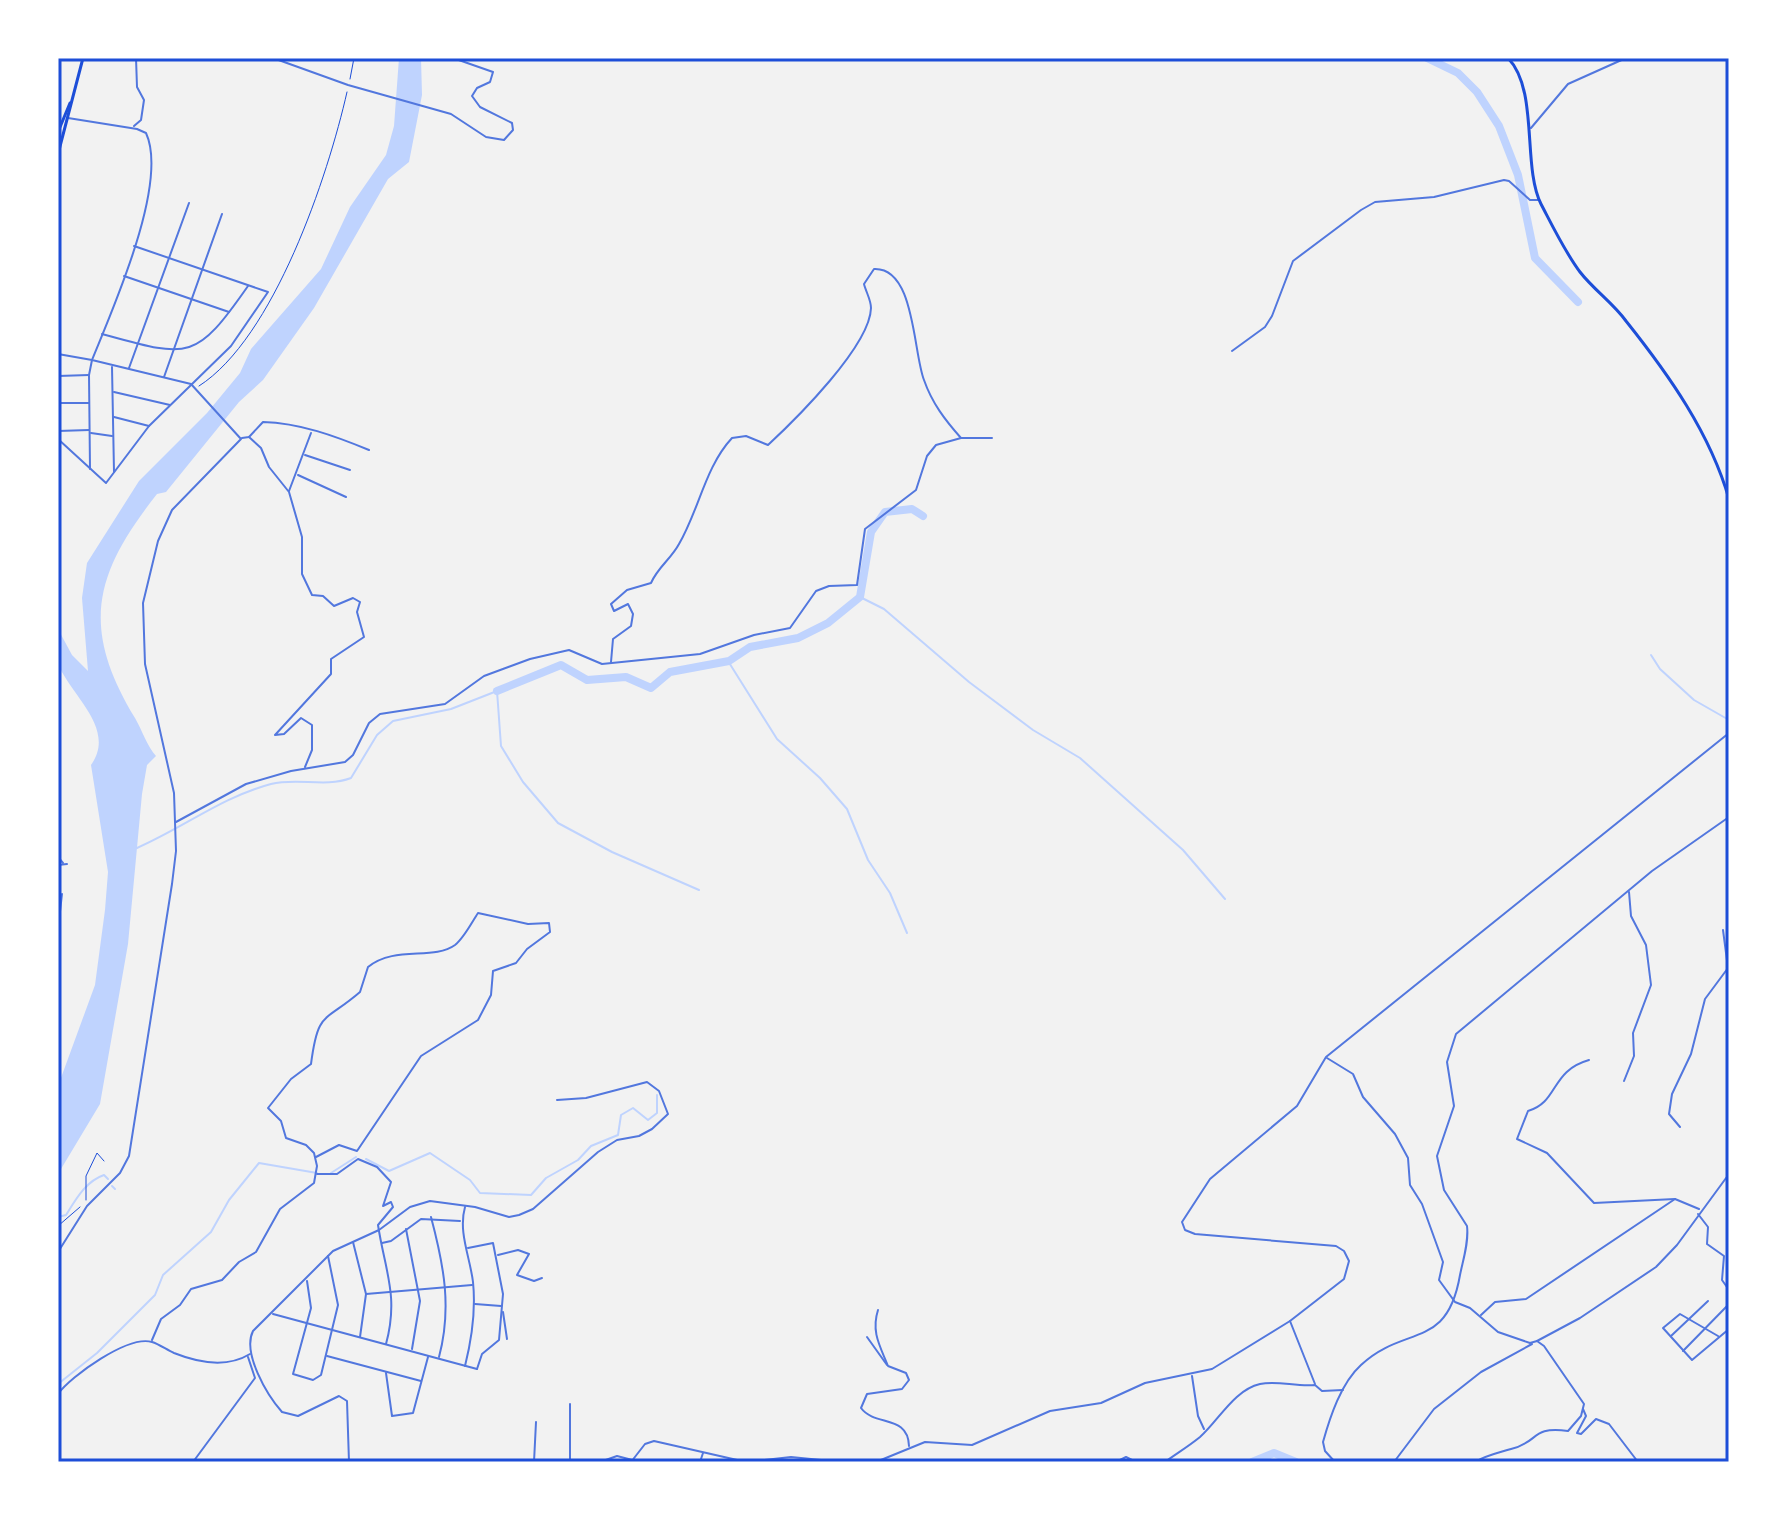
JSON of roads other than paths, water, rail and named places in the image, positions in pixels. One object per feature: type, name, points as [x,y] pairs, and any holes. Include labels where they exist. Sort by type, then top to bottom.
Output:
[{"type":"main road","points":[[58,154],[83,58]]},
{"type":"main road","points":[[1508,58],[1515,71],[1531,128],[1530,166],[1539,200],[1583,276],[1627,322],[1692,415],[1714,454],[1729,499]]},
{"type":"main road","points":[[58,132],[72,100]]},
{"type":"main road","points":[[1702,1462],[1723,1462]]},
{"type":"street","points":[[133,128],[141,120],[144,100],[137,87],[136,58]]},
{"type":"street","points":[[273,58],[349,86],[451,114],[499,142],[513,130],[512,123],[485,110],[473,100],[473,91],[490,82],[493,72],[453,58]]},
{"type":"street","points":[[1531,128],[1568,84],[1626,58]]},
{"type":"street","points":[[63,117],[133,128],[146,133],[154,154],[147,206],[92,360],[89,375],[90,470]]},
{"type":"street","points":[[1232,351],[1265,327],[1293,261],[1375,202],[1434,197],[1504,180],[1530,200],[1539,200]]},
{"type":"street","points":[[129,369],[189,203]]},
{"type":"street","points":[[164,377],[222,214]]},
{"type":"street","points":[[58,439],[106,483],[149,426],[170,405],[196,387],[239,337],[268,292],[134,246]]},
{"type":"street","points":[[611,663],[613,639],[631,626],[633,614],[628,604],[614,611],[611,604],[627,590],[651,583],[658,567],[677,548],[720,453],[732,438],[746,436],[768,445],[838,371],[868,320],[871,306],[864,284],[874,269],[894,276],[905,290],[922,376],[935,406],[961,438]]},
{"type":"street","points":[[124,276],[229,312]]},
{"type":"street","points":[[102,334],[173,351],[199,345],[248,285]]},
{"type":"street","points":[[58,354],[196,387],[240,437]]},
{"type":"street","points":[[112,365],[114,473]]},
{"type":"street","points":[[58,376],[89,375]]},
{"type":"street","points":[[112,391],[170,405]]},
{"type":"street","points":[[58,403],[89,403]]},
{"type":"street","points":[[113,416],[149,426]]},
{"type":"street","points":[[249,437],[263,422],[329,433],[369,450]]},
{"type":"street","points":[[58,431],[113,436]]},
{"type":"street","points":[[289,492],[312,431]]},
{"type":"street","points":[[58,1252],[87,1206],[120,1173],[129,1156],[172,884],[176,831],[165,746],[147,675],[141,614],[158,541],[178,501],[240,437],[249,437],[261,448],[269,467],[289,492],[299,516],[305,584],[312,595],[323,596],[334,606],[346,599],[353,598],[360,602],[357,612],[364,637],[331,659],[331,674],[277,730],[278,737],[301,718],[312,725],[312,750],[304,768]]},
{"type":"street","points":[[175,824],[246,784],[304,768],[345,762],[353,755],[369,723],[384,712],[445,704],[484,676],[505,667],[563,650],[598,663],[710,653],[754,635],[790,628],[816,591],[834,585],[855,588],[861,576],[860,547],[869,523],[916,490],[927,456],[936,445],[961,438],[992,438]]},
{"type":"street","points":[[304,455],[350,470]]},
{"type":"street","points":[[297,475],[346,497]]},
{"type":"street","points":[[876,1462],[925,1442],[972,1445],[1050,1411],[1101,1403],[1145,1383],[1192,1376],[1212,1369],[1290,1321],[1344,1279],[1349,1267],[1344,1251],[1331,1245],[1195,1234],[1185,1230],[1182,1222],[1210,1179],[1297,1106],[1326,1057],[1729,733]]},
{"type":"street","points":[[1335,1462],[1325,1451],[1323,1442],[1343,1389],[1357,1368],[1370,1357],[1439,1323],[1455,1302],[1467,1226],[1444,1190],[1437,1156],[1454,1106],[1447,1073],[1451,1043],[1478,1012],[1629,891],[1729,817]]},
{"type":"street","points":[[58,857],[65,864],[58,865]]},
{"type":"street","points":[[1624,1081],[1634,1056],[1633,1033],[1651,985],[1646,945],[1631,916],[1629,891]]},
{"type":"street","points":[[58,929],[62,894]]},
{"type":"street","points":[[152,1341],[161,1319],[195,1286],[222,1280],[239,1262],[256,1252],[280,1209],[314,1183],[316,1157],[306,1145],[286,1138],[281,1121],[268,1108],[291,1079],[311,1064],[311,1048],[317,1030],[337,1006],[359,994],[368,967],[399,953],[442,949],[456,944],[478,913],[528,924],[549,923],[550,932],[527,949],[516,963],[493,971],[491,995],[478,1020],[421,1056],[357,1151],[339,1145],[316,1157]]},
{"type":"street","points":[[1680,1127],[1668,1112],[1672,1094],[1687,1066],[1705,999],[1728,968],[1723,930],[1729,932]]},
{"type":"street","points":[[1326,1057],[1353,1074],[1363,1097],[1395,1134],[1408,1158],[1410,1185],[1422,1204],[1443,1262],[1439,1280],[1455,1302],[1480,1316],[1500,1333],[1530,1343],[1537,1341]]},
{"type":"street","points":[[1589,1060],[1566,1069],[1545,1103],[1528,1111],[1517,1139],[1547,1153],[1594,1203],[1675,1199],[1700,1209]]},
{"type":"street","points":[[193,1462],[255,1378],[249,1354],[253,1331],[328,1256],[352,1240],[379,1230],[416,1204],[430,1201],[509,1217],[528,1212],[598,1152],[617,1140],[639,1136],[652,1129],[668,1114],[656,1086],[647,1082],[586,1098],[557,1100]]},
{"type":"street","points":[[317,1174],[337,1174],[358,1159],[383,1171],[391,1182],[383,1206],[391,1202],[393,1207],[378,1225],[393,1292],[386,1345]]},
{"type":"street","points":[[1394,1462],[1434,1409],[1481,1372],[1580,1318],[1656,1267],[1677,1245],[1700,1209],[1729,1174]]},
{"type":"street","points":[[1480,1316],[1495,1302],[1523,1301],[1675,1199]]},
{"type":"street","points":[[465,1206],[461,1221],[474,1285],[465,1366]]},
{"type":"street","points":[[1697,1214],[1708,1227],[1707,1244],[1724,1256],[1722,1282],[1729,1290]]},
{"type":"street","points":[[382,1243],[421,1219],[431,1217],[461,1221]]},
{"type":"street","points":[[431,1217],[447,1287],[446,1322],[438,1359]]},
{"type":"street","points":[[406,1229],[419,1290],[418,1327],[412,1352]]},
{"type":"street","points":[[352,1240],[366,1294],[359,1338]]},
{"type":"street","points":[[273,1314],[477,1369],[482,1354],[499,1340],[503,1306],[493,1243],[467,1248]]},
{"type":"street","points":[[497,1255],[518,1250],[529,1254],[517,1275],[534,1281],[542,1278]]},
{"type":"street","points":[[306,1280],[311,1297],[293,1374],[313,1380],[321,1375],[339,1295],[328,1256]]},
{"type":"street","points":[[366,1294],[474,1285]]},
{"type":"street","points":[[1670,1336],[1708,1301]]},
{"type":"street","points":[[474,1304],[503,1306]]},
{"type":"street","points":[[1683,1351],[1708,1330],[1729,1304]]},
{"type":"street","points":[[878,1310],[874,1328],[888,1366]]},
{"type":"street","points":[[502,1311],[505,1312],[507,1339]]},
{"type":"street","points":[[1718,1336],[1680,1314],[1663,1328],[1692,1360],[1729,1329]]},
{"type":"street","points":[[1290,1321],[1315,1385],[1322,1391],[1343,1389]]},
{"type":"street","points":[[867,1337],[888,1366],[906,1373],[907,1385],[867,1394],[861,1408],[869,1416],[899,1424],[906,1432],[909,1446]]},
{"type":"street","points":[[58,1394],[78,1372],[128,1345],[152,1341],[180,1355],[224,1364],[249,1354]]},
{"type":"street","points":[[1537,1341],[1582,1401],[1586,1416],[1577,1433],[1581,1434],[1596,1419],[1609,1424],[1638,1462]]},
{"type":"street","points":[[249,1354],[278,1409],[286,1414],[298,1416],[336,1396],[347,1401],[349,1462]]},
{"type":"street","points":[[326,1356],[422,1381]]},
{"type":"street","points":[[386,1373],[392,1416],[413,1413],[429,1356]]},
{"type":"street","points":[[1192,1376],[1198,1416],[1205,1431]]},
{"type":"street","points":[[1165,1462],[1257,1384],[1315,1385]]},
{"type":"street","points":[[570,1404],[570,1462]]},
{"type":"street","points":[[1475,1462],[1513,1449],[1541,1431],[1557,1428],[1568,1431],[1583,1409]]},
{"type":"street","points":[[534,1462],[536,1422]]},
{"type":"street","points":[[632,1460],[645,1444],[667,1441],[746,1462],[791,1457],[841,1462]]},
{"type":"street","points":[[700,1462],[703,1453]]},
{"type":"street","points":[[600,1462],[617,1456],[640,1462]]},
{"type":"street","points":[[791,1457],[792,1462]]},
{"type":"street","points":[[1116,1462],[1126,1457],[1136,1462]]},
{"type":"water","points":[[399,58],[421,58],[422,95],[409,162],[388,179],[314,308],[263,380],[239,402],[166,492],[157,494],[119,550],[108,576],[102,602],[101,628],[106,656],[118,686],[156,756],[147,765],[142,794],[128,944],[100,1104],[58,1174],[58,1086],[95,985],[108,872],[91,765],[99,739],[90,715],[58,664],[58,629],[72,655],[88,671],[82,598],[87,563],[139,481],[207,413],[240,373],[251,349],[321,269],[350,207],[386,155],[394,126]]},
{"type":"waterway","points":[[1427,58],[1458,73],[1477,92],[1499,126],[1518,175],[1535,258],[1578,302]]},
{"type":"waterway","points":[[497,691],[561,665],[587,680],[626,677],[651,688],[670,672],[729,661],[750,647],[798,638],[828,623],[860,597],[871,532],[885,512],[912,509],[923,516]]},
{"type":"waterway","points":[[860,597],[884,609],[969,682],[1033,730],[1080,758],[1183,850],[1225,899]]},
{"type":"waterway","points":[[1651,655],[1660,669],[1694,700],[1729,720]]},
{"type":"waterway","points":[[728,661],[777,739],[820,778],[847,809],[868,860],[890,893],[907,933]]},
{"type":"waterway","points":[[137,848],[219,805],[271,784],[331,782],[351,778],[377,735],[393,721],[451,709],[497,691],[501,746],[523,782],[558,823],[612,852],[699,890]]},
{"type":"waterway","points":[[366,1159],[389,1171],[430,1153],[470,1180],[480,1193],[531,1195],[546,1178],[578,1160],[591,1146],[618,1135],[621,1115],[633,1108],[648,1120],[657,1113],[657,1095]]},
{"type":"waterway","points":[[331,1173],[356,1157]]},
{"type":"waterway","points":[[58,1384],[97,1353],[155,1295],[163,1275],[211,1232],[229,1200],[259,1163],[317,1173]]},
{"type":"waterway","points":[[58,1217],[66,1215],[92,1182],[104,1175],[108,1179]]},
{"type":"waterway","points":[[112,1186],[115,1189]]},
{"type":"waterway","points":[[1252,1462],[1274,1453],[1296,1462]]}]
